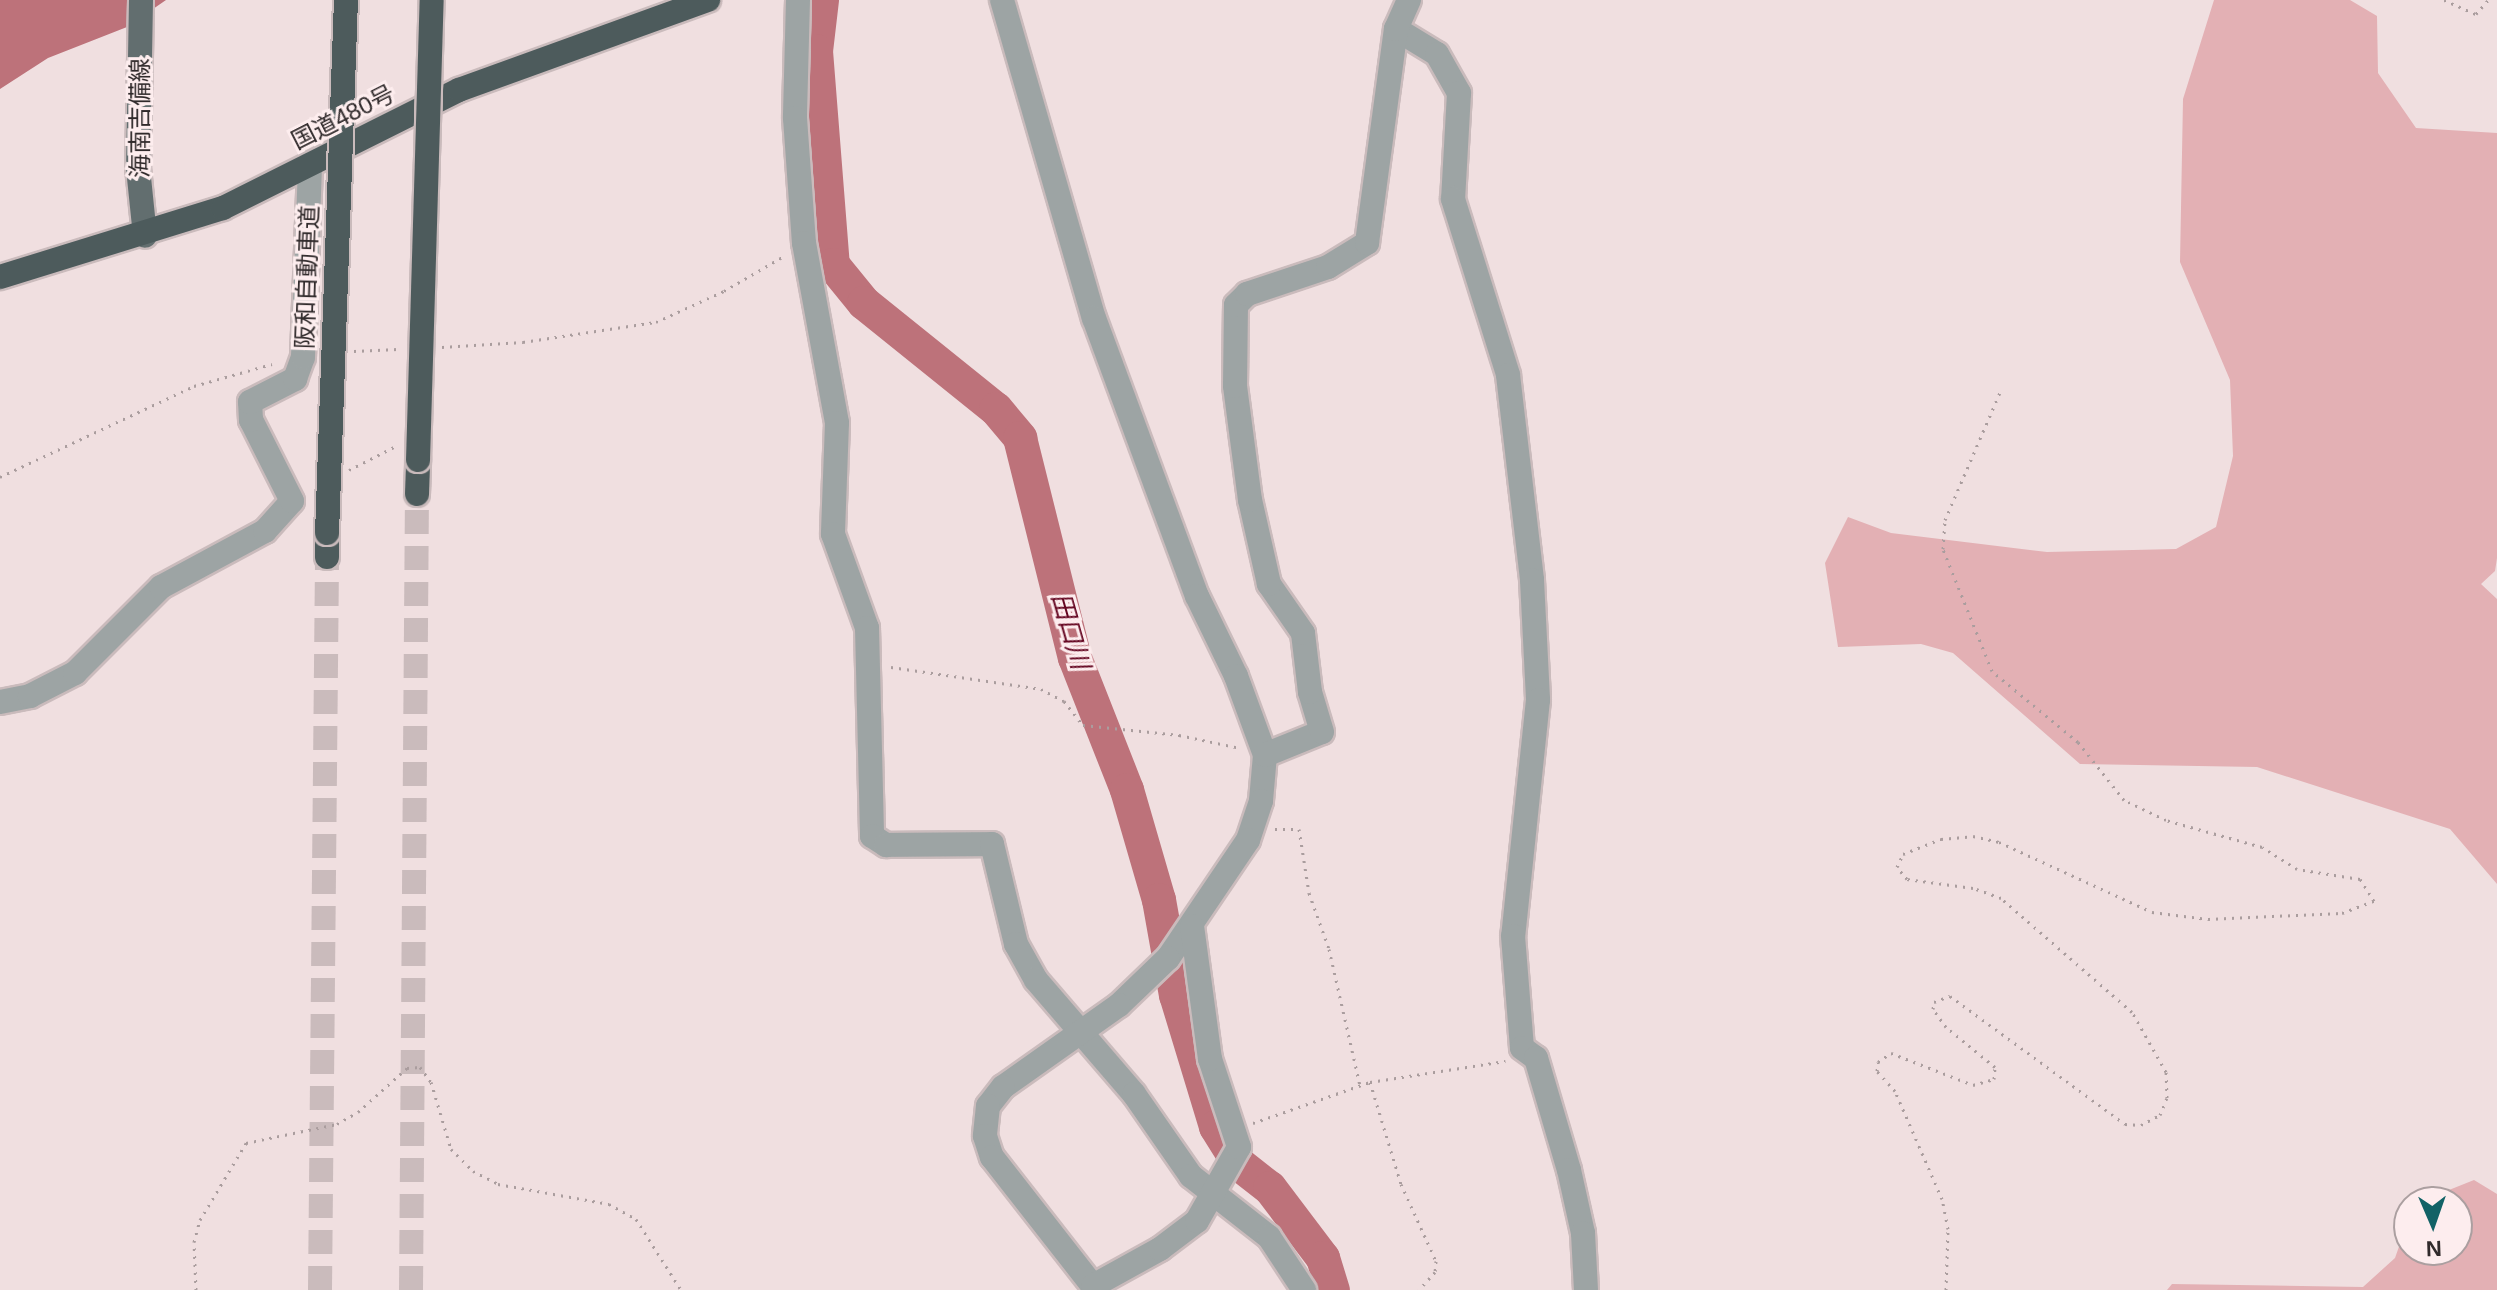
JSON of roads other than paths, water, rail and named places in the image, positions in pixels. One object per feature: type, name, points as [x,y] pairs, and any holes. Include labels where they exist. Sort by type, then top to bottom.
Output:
[{"type":"highway","name":"阪和自動車道","points":[[327,545],[346,0]]},
{"type":"highway","points":[[417,494],[432,0]]},
{"type":"highway","name":"国道480号","points":[[0,277],[145,236],[223,208],[459,90],[708,0]]},
{"type":"main road","name":"海南吉備線","points":[[141,0],[138,168],[145,236]]},
{"type":"street","points":[[798,0],[795,118],[804,243],[837,423],[833,534],[867,628],[875,841],[992,844],[1016,944],[1036,980],[1134,1094],[1191,1176],[1218,1184],[1269,1237],[1304,1290]]},
{"type":"street","points":[[1002,0],[1094,318],[1197,596],[1236,676],[1264,752],[1254,825],[1185,935],[1144,984],[993,1097],[985,1136],[997,1165],[1094,1289],[1185,1232],[1210,1205],[1237,1139],[1210,1059],[1185,935]]},
{"type":"street","points":[[1264,752],[1322,732],[1310,692],[1303,633],[1269,584],[1250,500],[1235,386],[1236,305],[1247,294],[1328,267],[1367,243],[1396,29],[1409,0]]},
{"type":"street","points":[[1396,29],[1437,54],[1459,93],[1453,199],[1495,322],[1523,477],[1538,700],[1513,936],[1522,1048],[1536,1058],[1583,1233],[1586,1290]]},
{"type":"street","points":[[0,702],[30,696],[75,673],[161,587],[265,531],[292,501],[251,420],[250,402],[295,379],[303,357],[310,165]]},
{"type":"waterway","name":"田口川","points":[[822,0],[816,51],[833,265],[864,303],[996,409],[1020,438],[1075,658],[1127,790],[1159,900],[1176,995],[1216,1127],[1239,1164],[1270,1188],[1323,1258],[1333,1290]]},
{"type":"tunnel","points":[[411,1290],[417,494]]},
{"type":"tunnel","points":[[320,1290],[327,557]]}]
